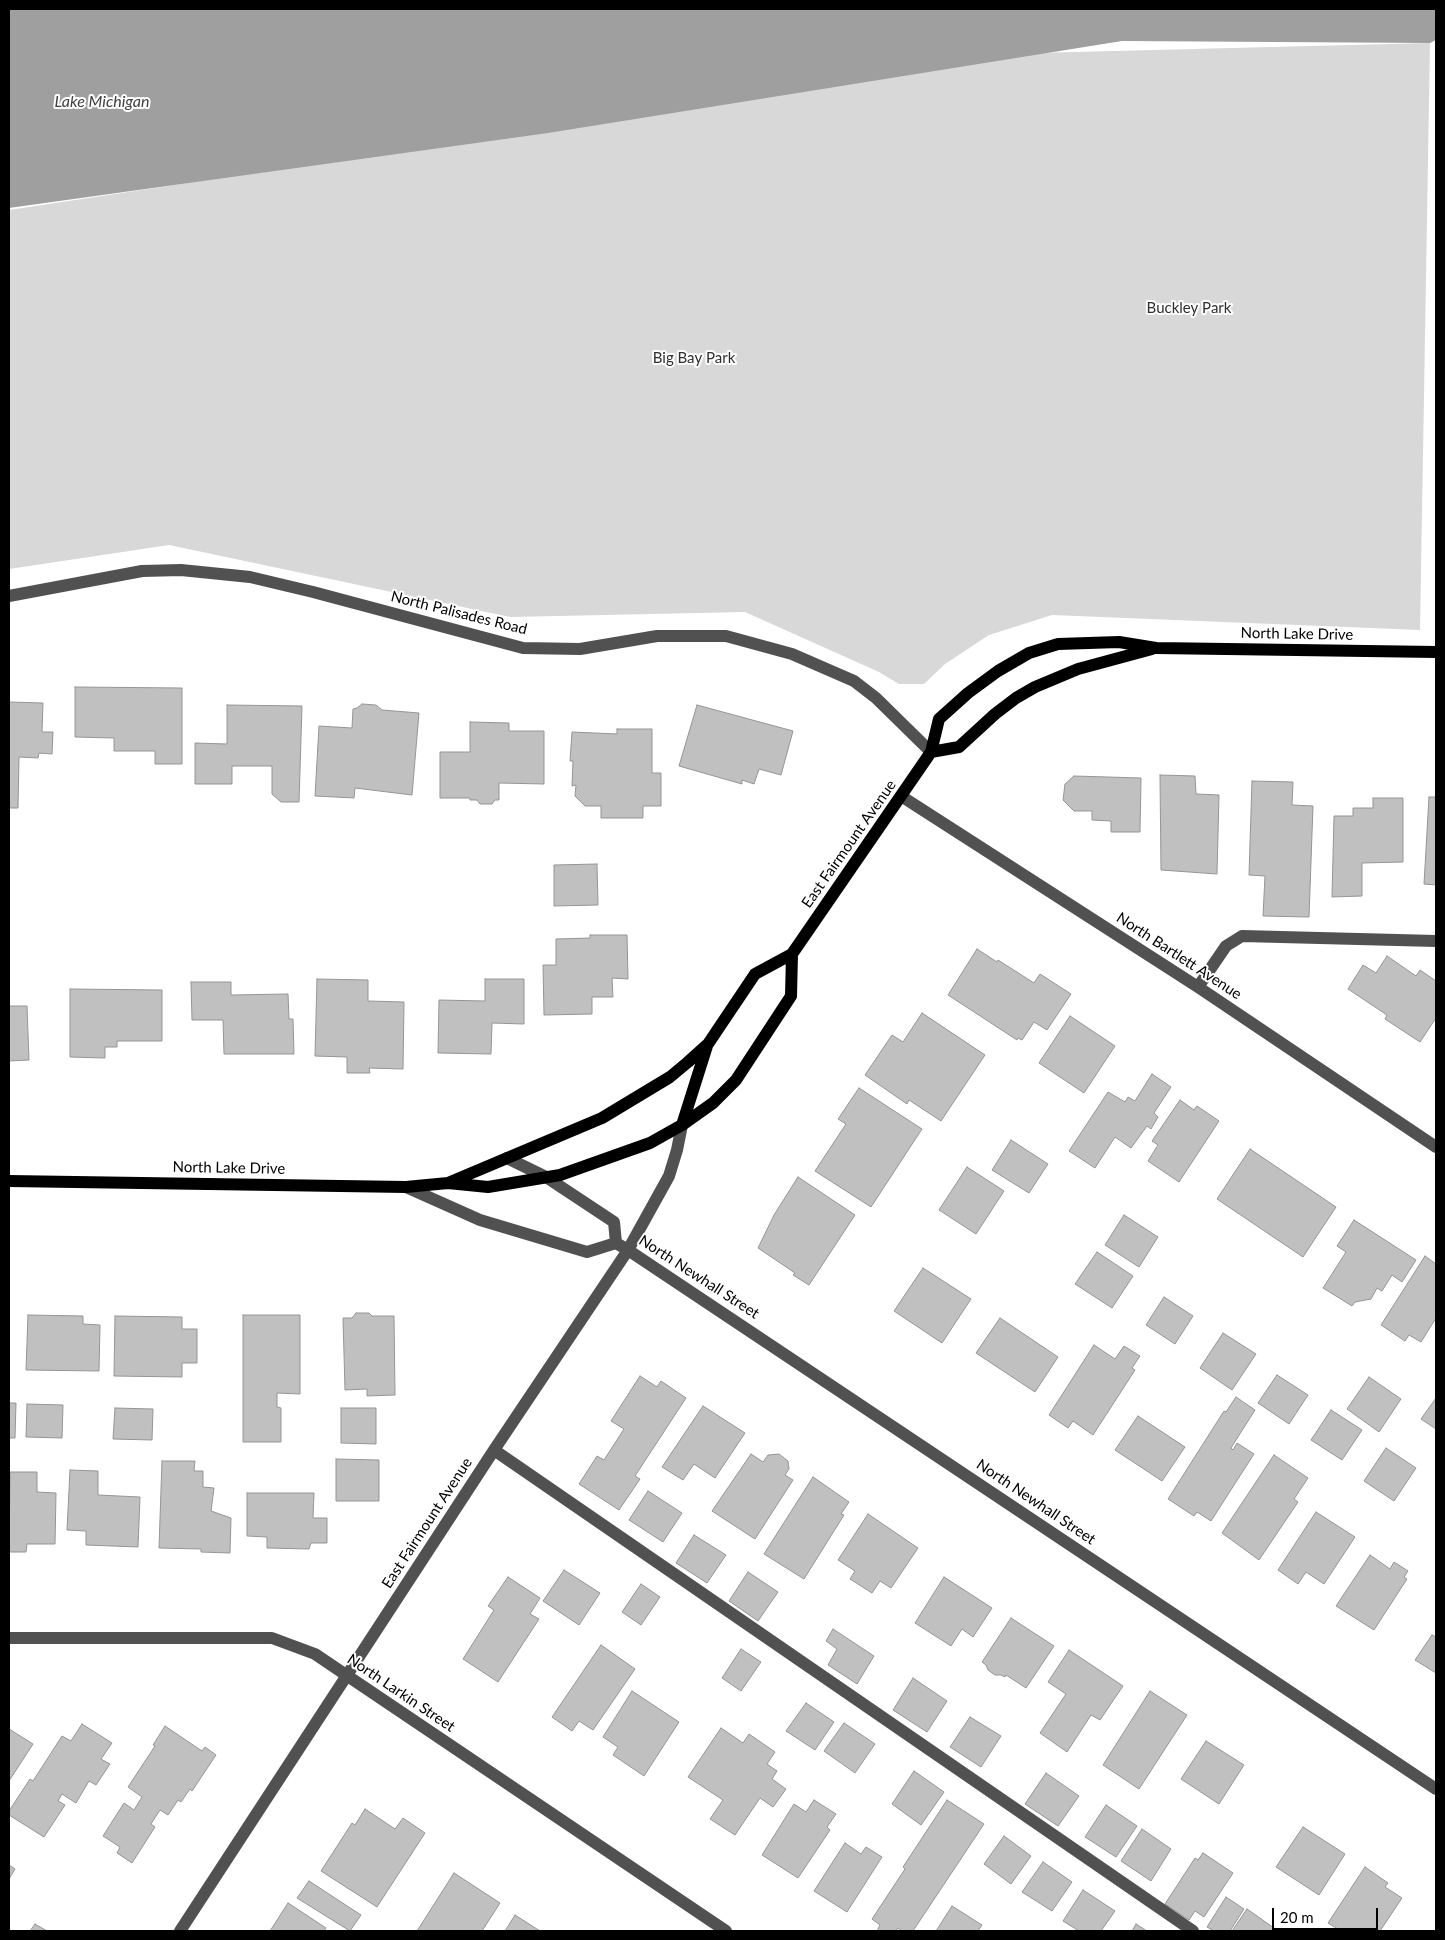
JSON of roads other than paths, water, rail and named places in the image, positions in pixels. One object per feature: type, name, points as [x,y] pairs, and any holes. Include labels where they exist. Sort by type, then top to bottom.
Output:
[{"type":"main road","name":"North Lake Drive","points":[[1156,648],[1078,670],[1035,687],[1016,698],[995,714],[959,747],[932,752],[939,719],[968,692],[998,670],[1029,653],[1058,644],[1119,642],[1156,648],[1436,652]]},
{"type":"main road","name":"East Fairmount Avenue","points":[[708,1044],[755,974],[792,954],[932,752]]},
{"type":"main road","name":"North Lake Drive","points":[[9,1181],[406,1187],[448,1183],[488,1187],[560,1175],[650,1142],[682,1125],[713,1103],[736,1080],[792,996],[792,954]]},
{"type":"main road","name":"North Lake Drive","points":[[448,1183],[602,1118],[670,1077],[708,1044]]},
{"type":"main road","points":[[682,1125],[708,1044]]},
{"type":"street","name":"North Palisades Road","points":[[9,596],[142,571],[181,570],[250,577],[522,648],[580,649],[657,636],[726,636],[792,654],[854,681],[876,698],[932,752]]},
{"type":"street","name":"North Bartlett Avenue","points":[[902,796],[1198,987],[1436,1147]]},
{"type":"street","points":[[1198,987],[1226,946],[1242,936],[1436,941]]},
{"type":"street","name":"East Fairmount Avenue","points":[[180,1931],[494,1450],[628,1250],[669,1176],[682,1125]]},
{"type":"street","name":"North Newhall Street","points":[[507,1158],[546,1177],[614,1222],[616,1243]]},
{"type":"street","name":"North Newhall Street","points":[[406,1187],[480,1220],[587,1252],[616,1243],[628,1250],[1436,1789]]},
{"type":"street","points":[[494,1450],[1193,1931]]},
{"type":"street","name":"North Larkin Street","points":[[9,1638],[272,1638],[315,1654],[726,1931]]},
{"type":"water","name":"Lake Michigan","points":[[9,9],[1436,9],[1436,40],[1430,43],[1122,41],[548,133],[9,208]]},
{"type":"park label","name":"Buckley Park","points":[[1189,308]]},
{"type":"park label","name":"Big Bay Park","points":[[694,358]]}]
